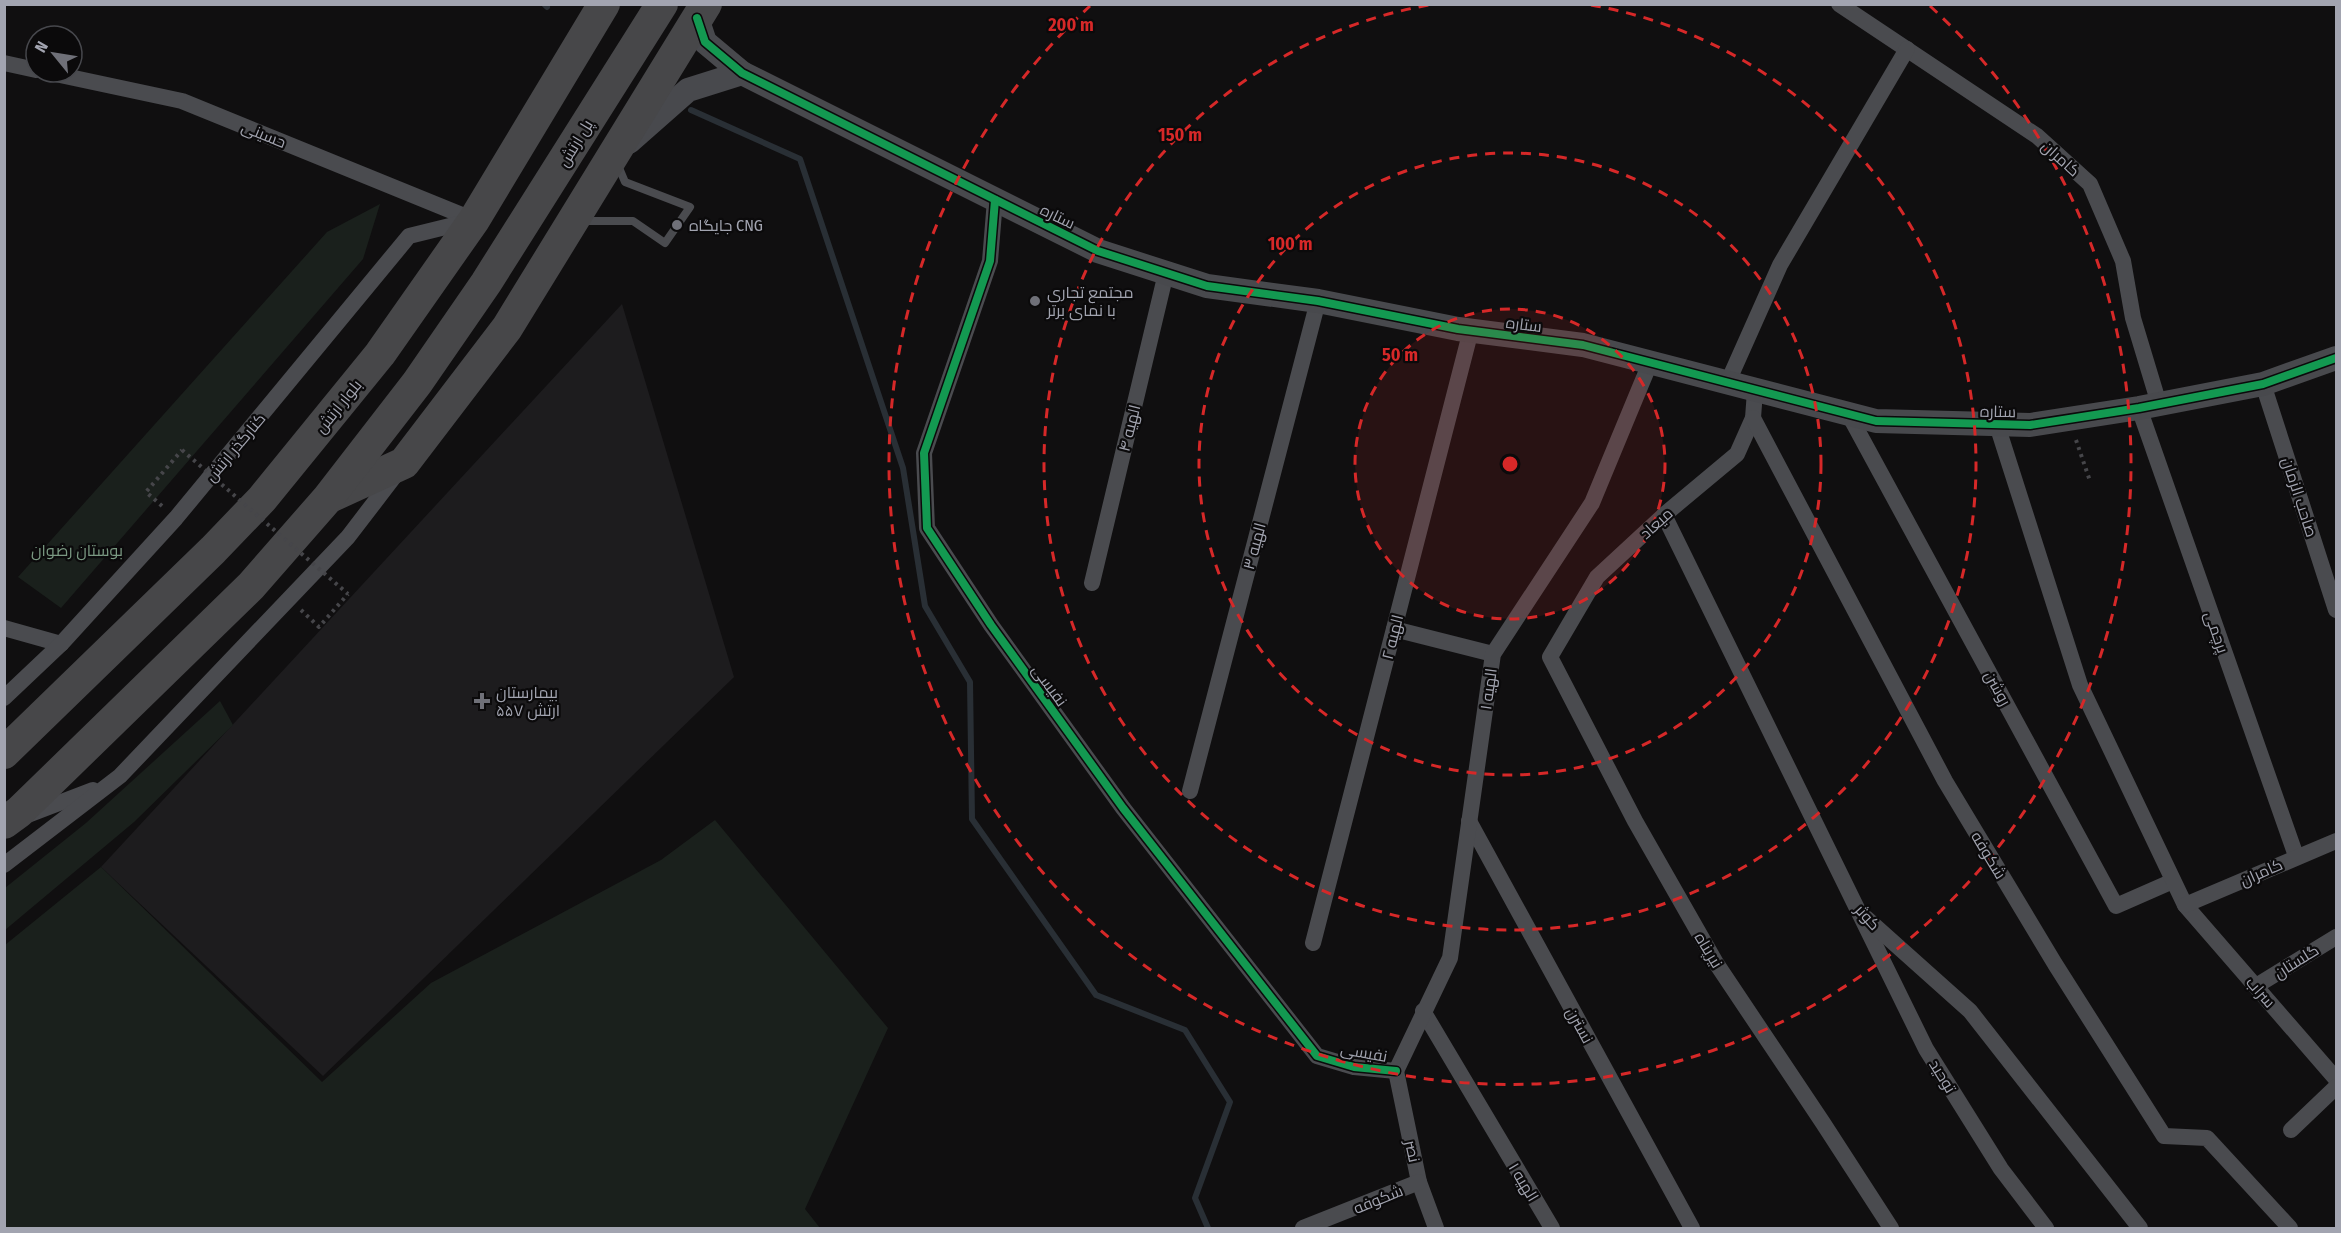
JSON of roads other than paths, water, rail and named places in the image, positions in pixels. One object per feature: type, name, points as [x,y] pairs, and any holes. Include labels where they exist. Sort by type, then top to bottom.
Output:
[{"type":"highway","points":[[599,102],[662,4]]},
{"type":"highway","name":"بلوار ارتش","points":[[4,753],[213,550],[262,499],[380,354],[474,220],[597,8]]},
{"type":"highway","points":[[599,102],[696,9]]},
{"type":"highway","points":[[4,823],[19,812],[251,586],[328,498],[404,464],[507,328],[614,156],[696,9]]},
{"type":"highway","name":"پل ارتش","points":[[328,498],[417,383],[550,183],[599,102]]},
{"type":"street","name":"کامران","points":[[1839,4],[2037,136],[2090,184],[2123,261],[2149,406]]},
{"type":"street","name":"ستاره","points":[[696,9],[705,42],[742,73],[1098,251],[1207,286],[1317,301],[1471,330],[1583,345],[1876,421],[2030,425],[2149,406],[2263,384],[2337,358]]},
{"type":"street","points":[[1727,384],[1780,265],[1907,49]]},
{"type":"street","points":[[4,63],[24,67]]},
{"type":"street","points":[[614,156],[688,90],[742,73]]},
{"type":"street","name":"حسینی","points":[[84,80],[182,101],[474,220]]},
{"type":"street","name":"نفیسی","points":[[995,200],[990,261],[924,453],[927,528],[991,625],[1123,808],[1317,1056],[1354,1067],[1396,1071]]},
{"type":"street","name":"کنارگذر ارتش","points":[[4,698],[61,644],[176,518],[409,236],[474,220]]},
{"type":"street","name":"الهیه ۴","points":[[1092,583],[1166,273]]},
{"type":"street","name":"الهیه ۳","points":[[1190,790],[1317,301]]},
{"type":"street","name":"الهیه ۲","points":[[1313,943],[1471,330]]},
{"type":"street","name":"الهیه ۱","points":[[1396,1071],[1449,958],[1493,654],[1592,503],[1650,363]]},
{"type":"street","name":"صاحب الزمان","points":[[2263,384],[2336,605]]},
{"type":"street","name":"میعاد","points":[[1550,657],[1597,577],[1664,515],[1737,454],[1753,418],[1755,391]]},
{"type":"street","name":"پرچمی","points":[[2149,406],[2296,856]]},
{"type":"street","name":"روشن","points":[[1849,415],[2116,906],[2173,880]]},
{"type":"street","name":"شکوفه","points":[[1753,418],[1945,781],[2055,964],[2164,1136],[2207,1138],[2290,1228]]},
{"type":"street","name":"سراب","points":[[1997,425],[2080,685],[2185,905],[2337,1079]]},
{"type":"street","points":[[4,865],[120,776],[348,537],[404,464]]},
{"type":"street","name":"کوثر","points":[[1664,515],[1858,912],[1970,1011],[2140,1228]]},
{"type":"street","points":[[4,628],[61,644]]},
{"type":"street","points":[[1394,629],[1493,654]]},
{"type":"street","name":"نیرپناه","points":[[1550,657],[1635,821],[1716,963],[1891,1228]]},
{"type":"street","points":[[4,823],[110,783]]},
{"type":"street","name":"نسترن","points":[[1469,821],[1692,1228]]},
{"type":"street","name":"کامران","points":[[2185,905],[2296,856],[2337,841]]},
{"type":"street","name":"توحید","points":[[1858,912],[1926,1049],[2001,1169],[2046,1228]]},
{"type":"street","name":"گلستان","points":[[2256,986],[2337,937]]},
{"type":"street","name":"الهیه ۱","points":[[1423,1011],[1552,1228]]},
{"type":"street","name":"نصر","points":[[1396,1071],[1419,1182],[1436,1228]]},
{"type":"street","points":[[2291,1130],[2337,1087]]},
{"type":"street","name":"شکوفه","points":[[1303,1228],[1419,1182]]},
{"type":"lane","points":[[574,221],[633,221],[665,243],[690,207],[625,182],[614,156]]},
{"type":"waterway","points":[[544,4],[547,7]]},
{"type":"waterway","points":[[691,110],[800,159],[903,468],[925,606],[970,682],[972,819],[1096,995],[1185,1030],[1230,1102],[1195,1198],[1208,1228]]},
{"type":"place","name":"جایگاه CNG","points":[[677,225]]},
{"type":"place","name":"مجتمع تجاری با نمای برتر","points":[[1035,301]]},
{"type":"place","name":"بیمارستان ۵۵۷ ارتش","points":[[482,701]]},
{"type":"park label","name":"بوستان رضوان","points":[[77,550]]}]
